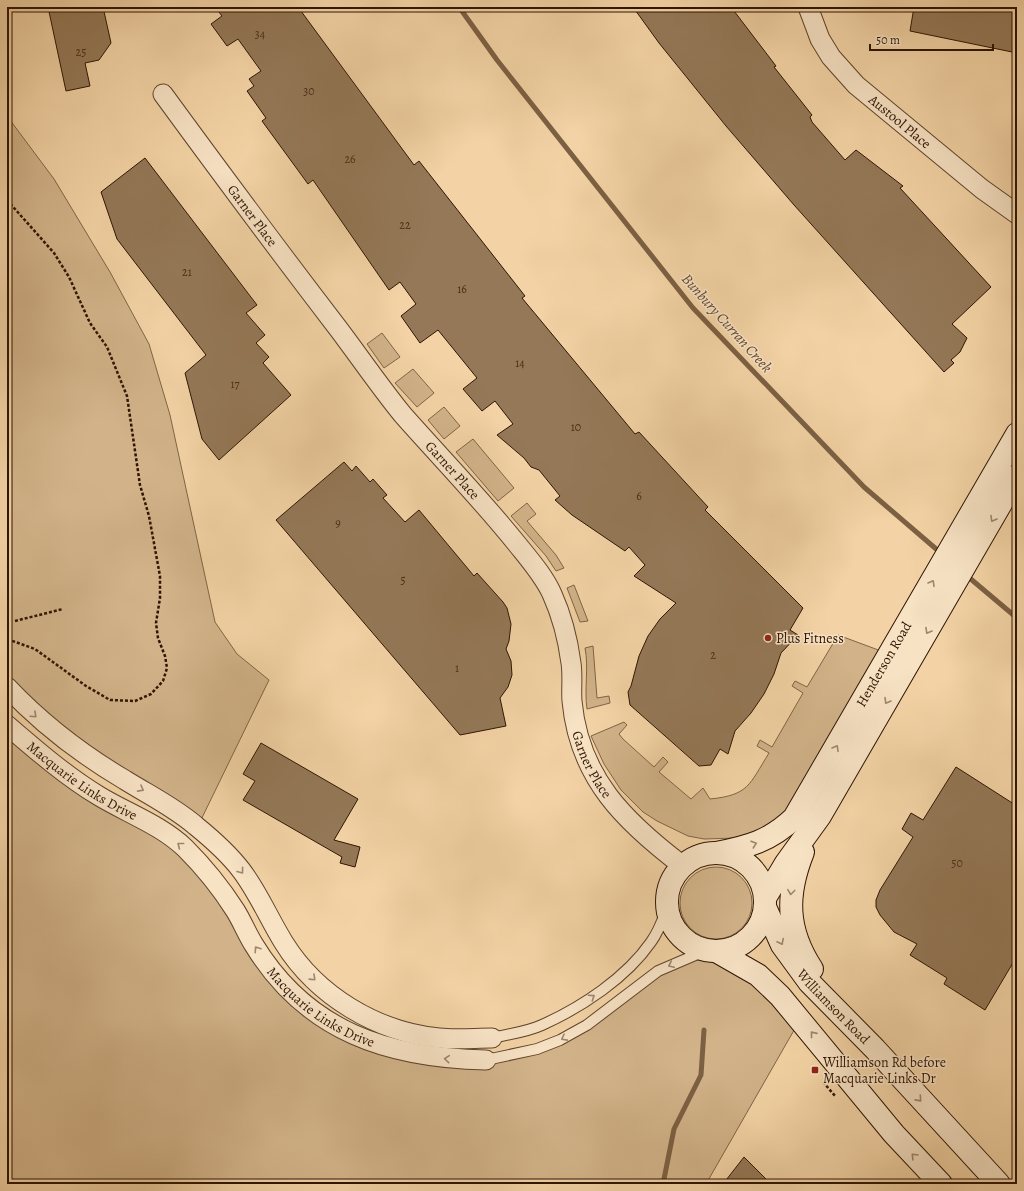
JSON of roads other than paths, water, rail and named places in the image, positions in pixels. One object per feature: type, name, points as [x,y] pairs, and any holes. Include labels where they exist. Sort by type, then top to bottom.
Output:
[{"type":"main road","name":"Henderson Road","points":[[765,902],[786,863],[820,816],[907,668],[1009,477],[1017,434]]},
{"type":"main road","name":"Henderson Road","points":[[716,853],[754,844],[771,837],[794,818],[892,653],[1009,477]]},
{"type":"main road","points":[[820,816],[797,867],[792,888],[790,906],[793,926],[800,947],[817,976],[875,1049]]},
{"type":"main road","points":[[712,950],[734,948],[749,938],[760,924],[765,902],[760,880],[749,866],[734,856],[716,853],[698,856],[683,866],[677,873],[669,889],[668,906],[669,915],[677,931],[690,943],[712,950],[758,975],[780,996],[894,1134],[941,1184]]},
{"type":"main road","name":"Williamson Road","points":[[765,902],[782,945],[795,966],[875,1049],[999,1184]]},
{"type":"street","name":"Austool Place","points":[[808,7],[814,25],[824,45],[844,74],[982,189],[1017,214]]},
{"type":"street","name":"Garner Place","points":[[163,94],[248,210],[403,414],[504,527],[530,560],[552,593],[566,630],[571,664],[572,701],[577,733],[586,762],[602,788],[620,811],[661,849],[683,866]]},
{"type":"street","name":"Macquarie Links Drive","points":[[7,687],[34,715],[70,744],[124,780],[164,802],[195,825],[221,848],[241,870],[285,945],[306,971],[331,995],[359,1014],[383,1025],[411,1033],[439,1038],[492,1038]]},
{"type":"street","name":"Macquarie Links Drive","points":[[7,725],[68,774],[98,795],[153,825],[184,848],[213,879],[235,910],[254,945],[282,984],[328,1021],[358,1037],[396,1050],[447,1059],[486,1060]]},
{"type":"lane","name":"Macquarie Links Drive","points":[[492,1038],[542,1025],[591,998],[616,979],[640,957],[659,928],[668,906]]},
{"type":"lane","name":"Macquarie Links Drive","points":[[486,1060],[537,1049],[560,1040],[587,1025],[658,971],[712,950]]},
{"type":"waterway","name":"Bunbury Curran Creek","points":[[459,7],[497,60],[693,308],[864,487],[942,554]]},
{"type":"waterway","name":"Bunbury Curran Creek","points":[[966,575],[1017,618]]},
{"type":"waterway","points":[[663,1184],[674,1129],[701,1075],[704,1030]]},
{"type":"place","name":"Plus Fitness","points":[[768,638]]},
{"type":"place","name":"Williamson Rd before Macquarie Links Dr","points":[[815,1070]]}]
